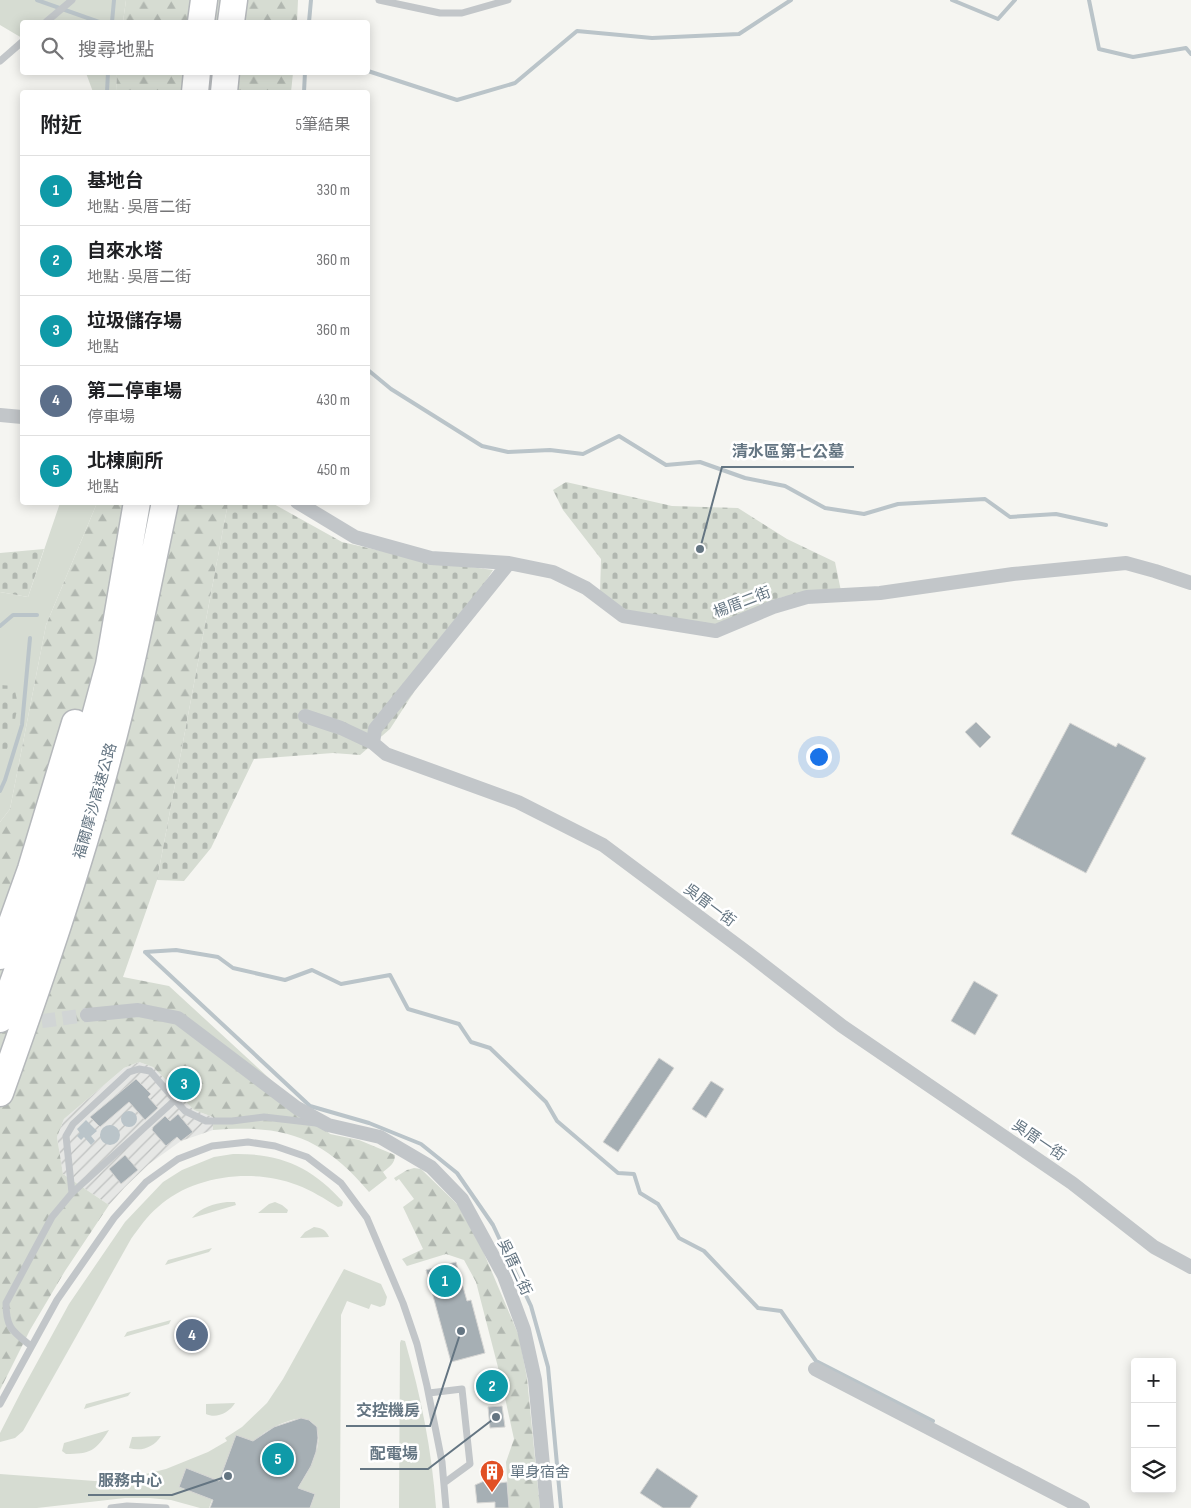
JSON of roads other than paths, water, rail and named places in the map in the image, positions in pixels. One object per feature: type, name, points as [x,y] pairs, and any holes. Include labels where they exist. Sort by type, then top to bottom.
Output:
[{"type":"highway","points":[[202,20],[204,0]]},
{"type":"highway","points":[[231,20],[234,0]]},
{"type":"highway","points":[[195,90],[197,75]]},
{"type":"highway","points":[[224,90],[226,75]]},
{"type":"highway","points":[[0,956],[31,869],[103,630],[130,505]]},
{"type":"highway","name":"福爾摩沙高速公路","points":[[0,1018],[53,872],[109,665],[136,505]]},
{"type":"highway","name":"福爾摩沙高速公路","points":[[0,1093],[64,908],[107,762],[130,670],[164,505]]},
{"type":"street","points":[[0,415],[20,417]]},
{"type":"street","name":"楊厝二街","points":[[302,505],[355,536],[431,558],[509,563],[553,572],[586,588],[623,616],[716,631],[773,607],[807,597],[880,593],[1013,574],[1126,564],[1191,583]]},
{"type":"street","points":[[372,743],[375,729],[509,563]]},
{"type":"street","name":"吳厝一街","points":[[305,716],[341,728],[372,743],[386,754],[518,802],[603,845],[842,1026],[1072,1183],[1154,1247],[1191,1267]]},
{"type":"street","name":"吳厝二街","points":[[88,1015],[138,1010],[178,1018],[297,1108],[328,1125],[380,1138],[431,1167],[462,1199],[504,1276],[524,1330],[535,1380],[547,1508]]},
{"type":"street","points":[[815,1369],[1083,1508]]},
{"type":"lane","points":[[48,20],[72,0]]},
{"type":"lane","points":[[379,0],[440,13],[462,13],[508,0]]},
{"type":"lane","points":[[0,62],[20,44]]},
{"type":"lane","points":[[72,1194],[66,1136],[72,1124],[130,1072],[139,1069],[150,1071],[185,1111],[206,1121],[232,1121],[264,1117],[328,1125]]},
{"type":"lane","points":[[30,1346],[12,1330],[6,1318],[6,1303],[52,1217],[72,1194],[175,1100]]},
{"type":"lane","points":[[0,1404],[30,1346],[57,1300],[109,1225],[146,1182],[178,1159],[212,1146],[248,1142],[275,1146],[307,1158],[341,1183],[367,1218],[403,1302],[417,1344],[429,1393],[442,1462],[446,1508]]},
{"type":"lane","points":[[429,1393],[462,1389],[470,1464],[444,1483]]},
{"type":"lane","points":[[111,1508],[127,1506],[166,1508]]},
{"type":"waterway","points":[[37,0],[93,20]]},
{"type":"waterway","points":[[112,20],[114,0]]},
{"type":"waterway","points":[[309,20],[311,0]]},
{"type":"waterway","points":[[370,72],[457,100],[515,83],[577,31],[652,38],[739,34],[791,0]]},
{"type":"waterway","points":[[952,0],[998,19],[1015,0]]},
{"type":"waterway","points":[[1089,0],[1099,49],[1133,57],[1186,48],[1191,54]]},
{"type":"waterway","points":[[107,90],[108,75]]},
{"type":"waterway","points":[[304,90],[305,75]]},
{"type":"waterway","points":[[370,372],[391,389],[482,446],[508,452],[550,450],[583,454],[619,436],[666,465],[700,462],[745,478],[785,486],[825,508],[864,514],[898,504],[985,499],[1010,517],[1056,514],[1106,525]]},
{"type":"waterway","points":[[0,626],[13,615],[37,615]]},
{"type":"waterway","points":[[0,791],[22,725],[30,638]]},
{"type":"waterway","points":[[145,952],[176,950],[218,957],[233,968],[285,980],[312,970],[341,984],[390,975],[408,1009],[459,1024],[471,1042],[490,1048],[546,1102],[557,1121],[618,1173],[634,1174],[640,1193],[658,1204],[679,1238],[704,1251],[758,1308],[781,1311],[816,1361],[933,1421]]},
{"type":"waterway","points":[[145,952],[310,1106],[369,1123],[421,1144],[457,1173],[493,1225],[531,1306],[548,1367],[561,1508]]},
{"type":"tunnel","points":[[21,1024],[87,1015]]},
{"type":"place","name":"清水區第七公墓","points":[[700,549]]},
{"type":"place","name":"垃圾儲存場","points":[[184,1084]]},
{"type":"place","name":"基地台","points":[[445,1281]]},
{"type":"place","name":"交控機房","points":[[461,1331]]},
{"type":"place","name":"第二停車場","points":[[192,1335]]},
{"type":"place","name":"自來水塔","points":[[492,1386]]},
{"type":"place","name":"配電場","points":[[496,1417]]},
{"type":"place","name":"北棟廁所","points":[[278,1459]]},
{"type":"place","name":"服務中心","points":[[228,1476]]},
{"type":"place","name":"單身宿舍","points":[[492,1493]]}]
